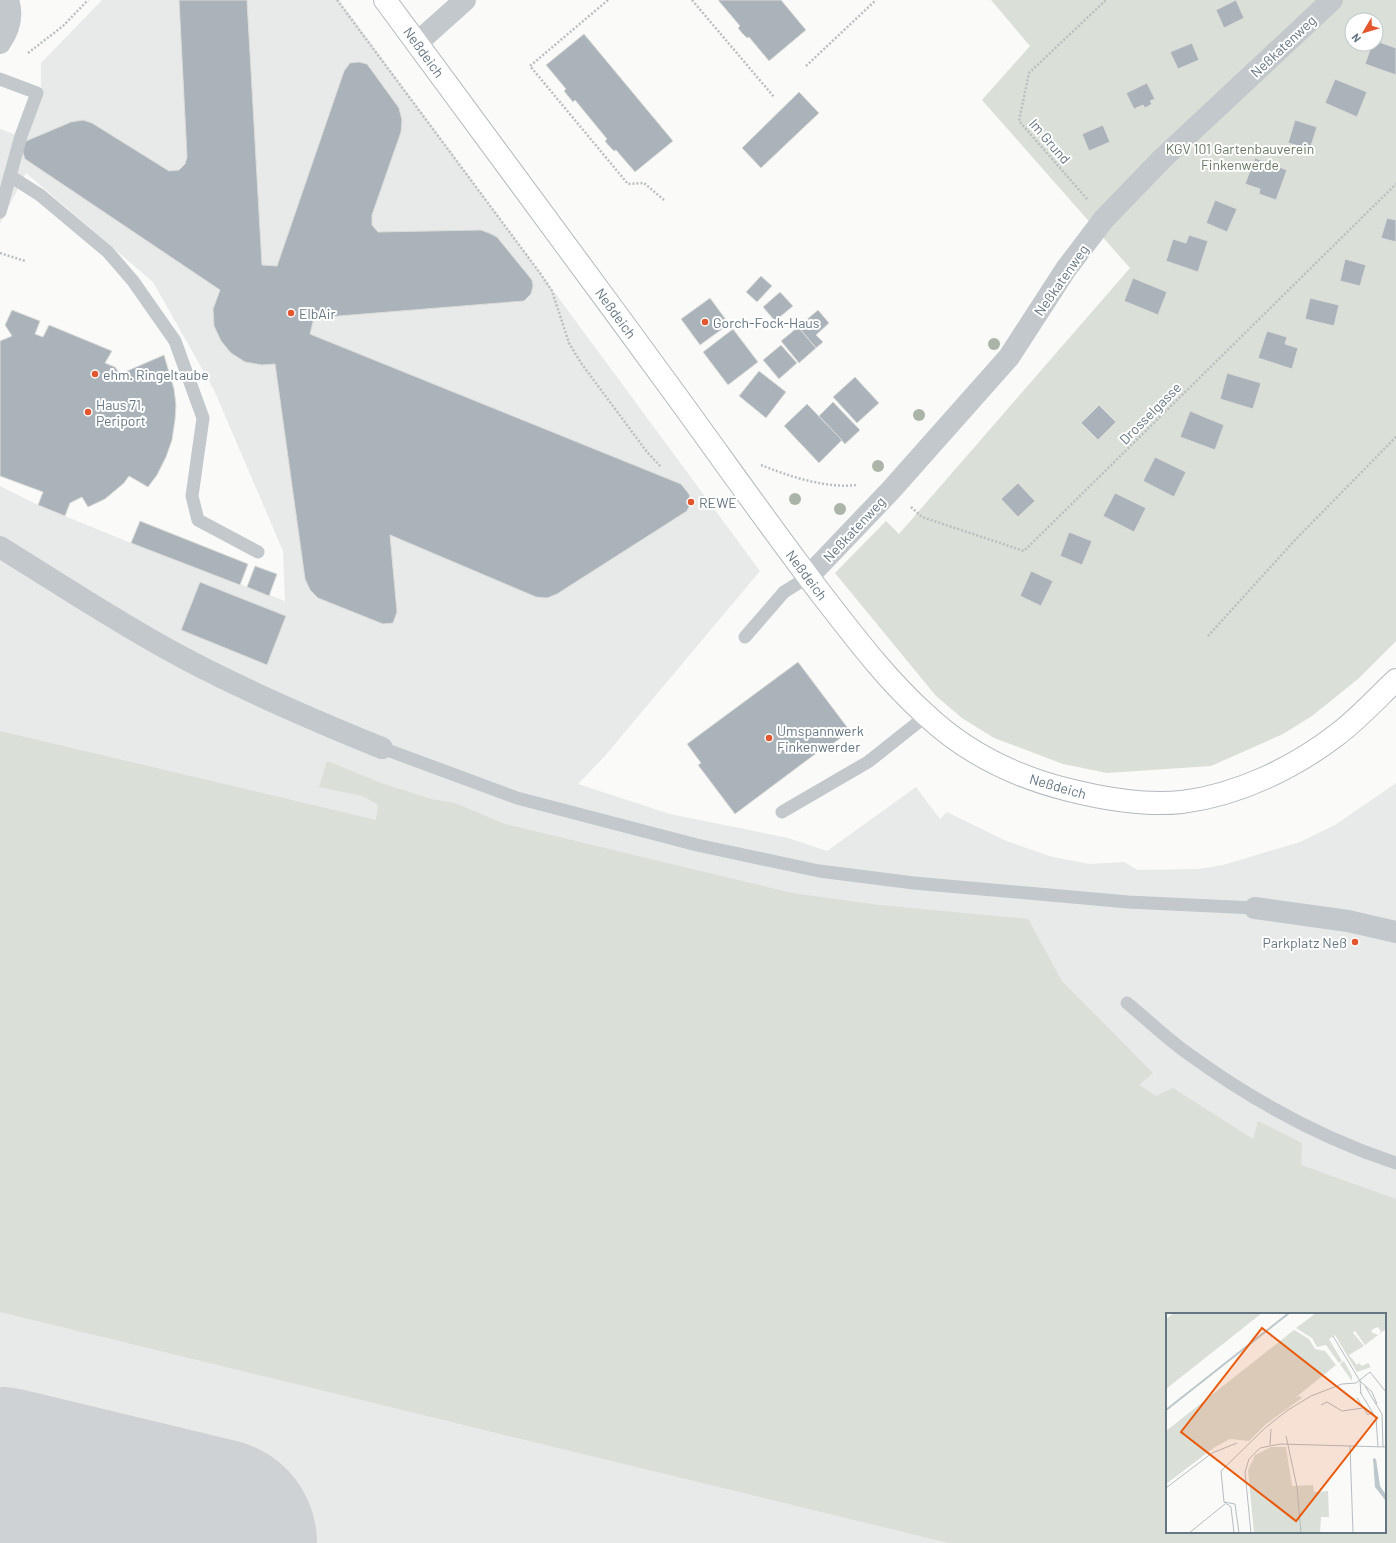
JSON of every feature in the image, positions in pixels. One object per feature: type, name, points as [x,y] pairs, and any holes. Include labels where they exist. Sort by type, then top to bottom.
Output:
[{"type":"street","name":"Neßdeich","points":[[385,0],[538,209],[593,281],[808,577],[892,682],[926,716],[958,741],[990,761],[1019,774],[1052,786],[1105,799],[1180,802],[1218,795],[1279,771],[1339,733],[1396,680]]},
{"type":"street","points":[[417,43],[465,0]]},
{"type":"street","name":"Neßkatenweg","points":[[808,577],[891,490],[1009,357],[1066,269],[1104,219],[1162,159],[1332,0]]},
{"type":"street","points":[[0,43],[8,27],[11,2]]},
{"type":"street","points":[[0,547],[179,656],[255,693],[382,748]]},
{"type":"street","points":[[1255,908],[1348,921],[1396,932]]},
{"type":"lane","points":[[0,79],[37,93],[21,136],[0,212]]},
{"type":"lane","points":[[10,176],[40,195],[108,252],[133,281],[175,341],[203,418],[192,496],[198,520],[258,552]]},
{"type":"lane","points":[[745,637],[784,592],[808,577]]},
{"type":"lane","points":[[782,812],[868,762],[926,716]]},
{"type":"lane","points":[[382,748],[516,798],[689,843],[819,871],[914,882],[1128,902],[1255,908]]},
{"type":"lane","points":[[1127,1003],[1189,1055],[1241,1090],[1303,1124],[1370,1154],[1396,1162]]},
{"type":"path","points":[[14,84],[26,54],[63,26],[88,0]]},
{"type":"path","points":[[337,0],[540,273],[552,291],[570,343],[581,364],[647,452],[661,467]]},
{"type":"path","points":[[608,0],[530,66],[628,184],[644,183],[664,200]]},
{"type":"path","points":[[692,0],[774,97]]},
{"type":"path","points":[[806,66],[876,0]]},
{"type":"path","name":"Im Grund","points":[[1104,219],[1019,121],[1029,73],[1106,0]]},
{"type":"path","name":"Drosselgasse","points":[[891,490],[922,517],[1024,552],[1396,184]]},
{"type":"path","points":[[0,253],[25,261]]},
{"type":"path","points":[[1208,636],[1295,540],[1396,437]]},
{"type":"path","points":[[724,461],[755,462],[788,476],[828,484],[855,485],[862,483]]},
{"type":"shaded area","points":[[102,0],[339,0],[760,571],[604,757],[578,784],[670,814],[788,838],[827,851],[916,787],[940,819],[947,812],[1004,840],[1049,856],[1089,864],[1124,862],[1138,870],[1198,869],[1223,865],[1300,842],[1335,825],[1396,783],[1396,1543],[0,1543],[0,486],[38,505],[131,543],[285,601],[283,551],[214,390],[153,282],[26,173],[0,224],[0,129],[25,138],[41,94],[41,63]]},
{"type":"green space","name":"KGV 101 Gartenbauverein Finkenwerde","points":[[991,0],[1396,0],[1396,641],[1358,679],[1312,716],[1283,734],[1211,766],[1107,773],[1063,764],[994,738],[962,718],[936,696],[835,573],[886,521],[899,534],[1130,268],[982,100],[1030,46]]},
{"type":"green space","points":[[0,731],[376,820],[378,805],[363,796],[319,787],[327,761],[381,783],[431,799],[455,803],[505,824],[792,893],[879,905],[1028,919],[1062,981],[1153,1073],[1139,1085],[1156,1096],[1173,1088],[1253,1139],[1258,1121],[1302,1143],[1301,1165],[1396,1199],[1396,1543],[949,1543],[0,1312]]},
{"type":"building","name":"ElbAir","points":[[179,0],[247,0],[262,265],[277,266],[344,71],[350,63],[359,62],[367,64],[399,108],[402,120],[401,132],[372,215],[372,225],[378,232],[481,230],[497,237],[532,280],[533,286],[531,294],[524,301],[314,318],[310,334],[681,484],[689,494],[691,502],[687,511],[557,594],[547,598],[536,597],[390,535],[397,612],[393,623],[383,624],[318,598],[310,590],[305,579],[275,364],[262,365],[245,362],[231,353],[221,341],[214,326],[213,309],[220,290],[25,159],[22,150],[26,141],[71,122],[83,120],[92,123],[169,171],[179,170],[185,164],[187,157]]},
{"type":"building","points":[[718,0],[781,0],[806,30],[769,61],[749,37],[747,38],[742,33],[738,28],[740,26]]},
{"type":"building","points":[[1236,0],[1244,18],[1224,28],[1216,10]]},
{"type":"building","points":[[584,34],[673,141],[635,172],[616,150],[614,151],[609,146],[605,141],[607,139],[575,100],[573,102],[568,96],[564,91],[566,89],[546,65]]},
{"type":"building","points":[[1192,43],[1199,60],[1178,69],[1170,52]]},
{"type":"building","points":[[1384,44],[1396,48],[1396,75],[1365,64],[1369,52],[1384,52]]},
{"type":"building","points":[[1335,79],[1367,92],[1357,117],[1325,103]]},
{"type":"building","points":[[1147,83],[1155,99],[1150,101],[1152,104],[1145,108],[1143,105],[1134,109],[1126,93]]},
{"type":"building","points":[[799,92],[819,113],[761,168],[742,148]]},
{"type":"building","points":[[1295,120],[1317,127],[1310,149],[1288,143]]},
{"type":"building","points":[[1103,125],[1110,142],[1089,151],[1082,134]]},
{"type":"building","points":[[1255,158],[1287,170],[1276,200],[1259,194],[1260,189],[1245,184]]},
{"type":"building","points":[[1215,200],[1237,209],[1227,232],[1206,223]]},
{"type":"building","points":[[1387,218],[1396,220],[1396,242],[1381,238]]},
{"type":"building","points":[[1189,235],[1208,241],[1198,272],[1166,261],[1173,239],[1186,243]]},
{"type":"building","points":[[1345,259],[1366,265],[1360,286],[1340,281]]},
{"type":"building","points":[[761,276],[772,286],[757,302],[746,292]]},
{"type":"building","points":[[1133,278],[1167,292],[1158,315],[1124,301]]},
{"type":"building","points":[[780,292],[793,306],[775,321],[763,307]]},
{"type":"building","name":"Gorch-Fock-Haus","points":[[710,298],[729,324],[700,345],[681,319]]},
{"type":"building","points":[[1310,298],[1339,305],[1334,326],[1305,319]]},
{"type":"building","name":"Haus 71, Periport","points":[[12,310],[40,321],[35,334],[43,337],[49,325],[112,351],[105,363],[115,367],[120,374],[164,355],[174,389],[176,405],[175,420],[172,440],[166,457],[157,475],[148,487],[129,476],[124,483],[105,499],[88,507],[82,497],[70,503],[65,516],[38,505],[43,492],[0,476],[0,341],[12,336],[5,325]]},
{"type":"building","points":[[818,310],[829,323],[816,335],[823,342],[816,348],[798,327]]},
{"type":"building","points":[[798,327],[816,348],[799,363],[781,341]]},
{"type":"building","points":[[733,329],[758,362],[728,385],[703,352]]},
{"type":"building","points":[[1267,331],[1287,337],[1285,344],[1298,348],[1292,369],[1258,358]]},
{"type":"building","points":[[781,345],[797,363],[779,379],[763,360]]},
{"type":"building","points":[[759,371],[786,392],[766,418],[739,396]]},
{"type":"building","points":[[1227,373],[1261,383],[1253,409],[1220,399]]},
{"type":"building","points":[[855,377],[879,403],[857,423],[833,397]]},
{"type":"building","points":[[833,402],[860,430],[845,444],[819,416]]},
{"type":"building","points":[[807,404],[842,440],[819,463],[784,426]]},
{"type":"building","points":[[1099,405],[1116,422],[1098,440],[1081,423]]},
{"type":"building","points":[[1190,411],[1224,425],[1215,450],[1180,437]]},
{"type":"building","points":[[1155,457],[1186,472],[1174,497],[1143,481]]},
{"type":"building","points":[[1018,483],[1035,501],[1018,517],[1001,499]]},
{"type":"building","points":[[1115,493],[1146,508],[1134,532],[1103,516]]},
{"type":"building","points":[[140,521],[248,564],[240,585],[131,543]]},
{"type":"building","points":[[1069,532],[1092,541],[1082,565],[1060,556]]},
{"type":"building","points":[[255,566],[277,574],[269,596],[247,587]]},
{"type":"building","points":[[1031,571],[1053,581],[1041,606],[1020,596]]},
{"type":"building","points":[[200,582],[286,616],[267,665],[181,630]]},
{"type":"building","name":"Umspannwerk Finkenwerder","points":[[798,662],[850,731],[827,748],[826,746],[735,814],[698,765],[701,763],[687,744]]},
{"type":"runway","points":[[0,1492],[212,1543]]},
{"type":"place","name":"ElbAir","points":[[291,313]]},
{"type":"place","name":"Gorch-Fock-Haus","points":[[705,322]]},
{"type":"place","name":"ehm. Ringeltaube","points":[[95,374]]},
{"type":"place","name":"Haus 71, Periport","points":[[88,412]]},
{"type":"place","name":"REWE","points":[[691,502]]},
{"type":"place","name":"Umspannwerk Finkenwerder","points":[[769,738]]},
{"type":"place","name":"Parkplatz Neß","points":[[1355,942]]}]
